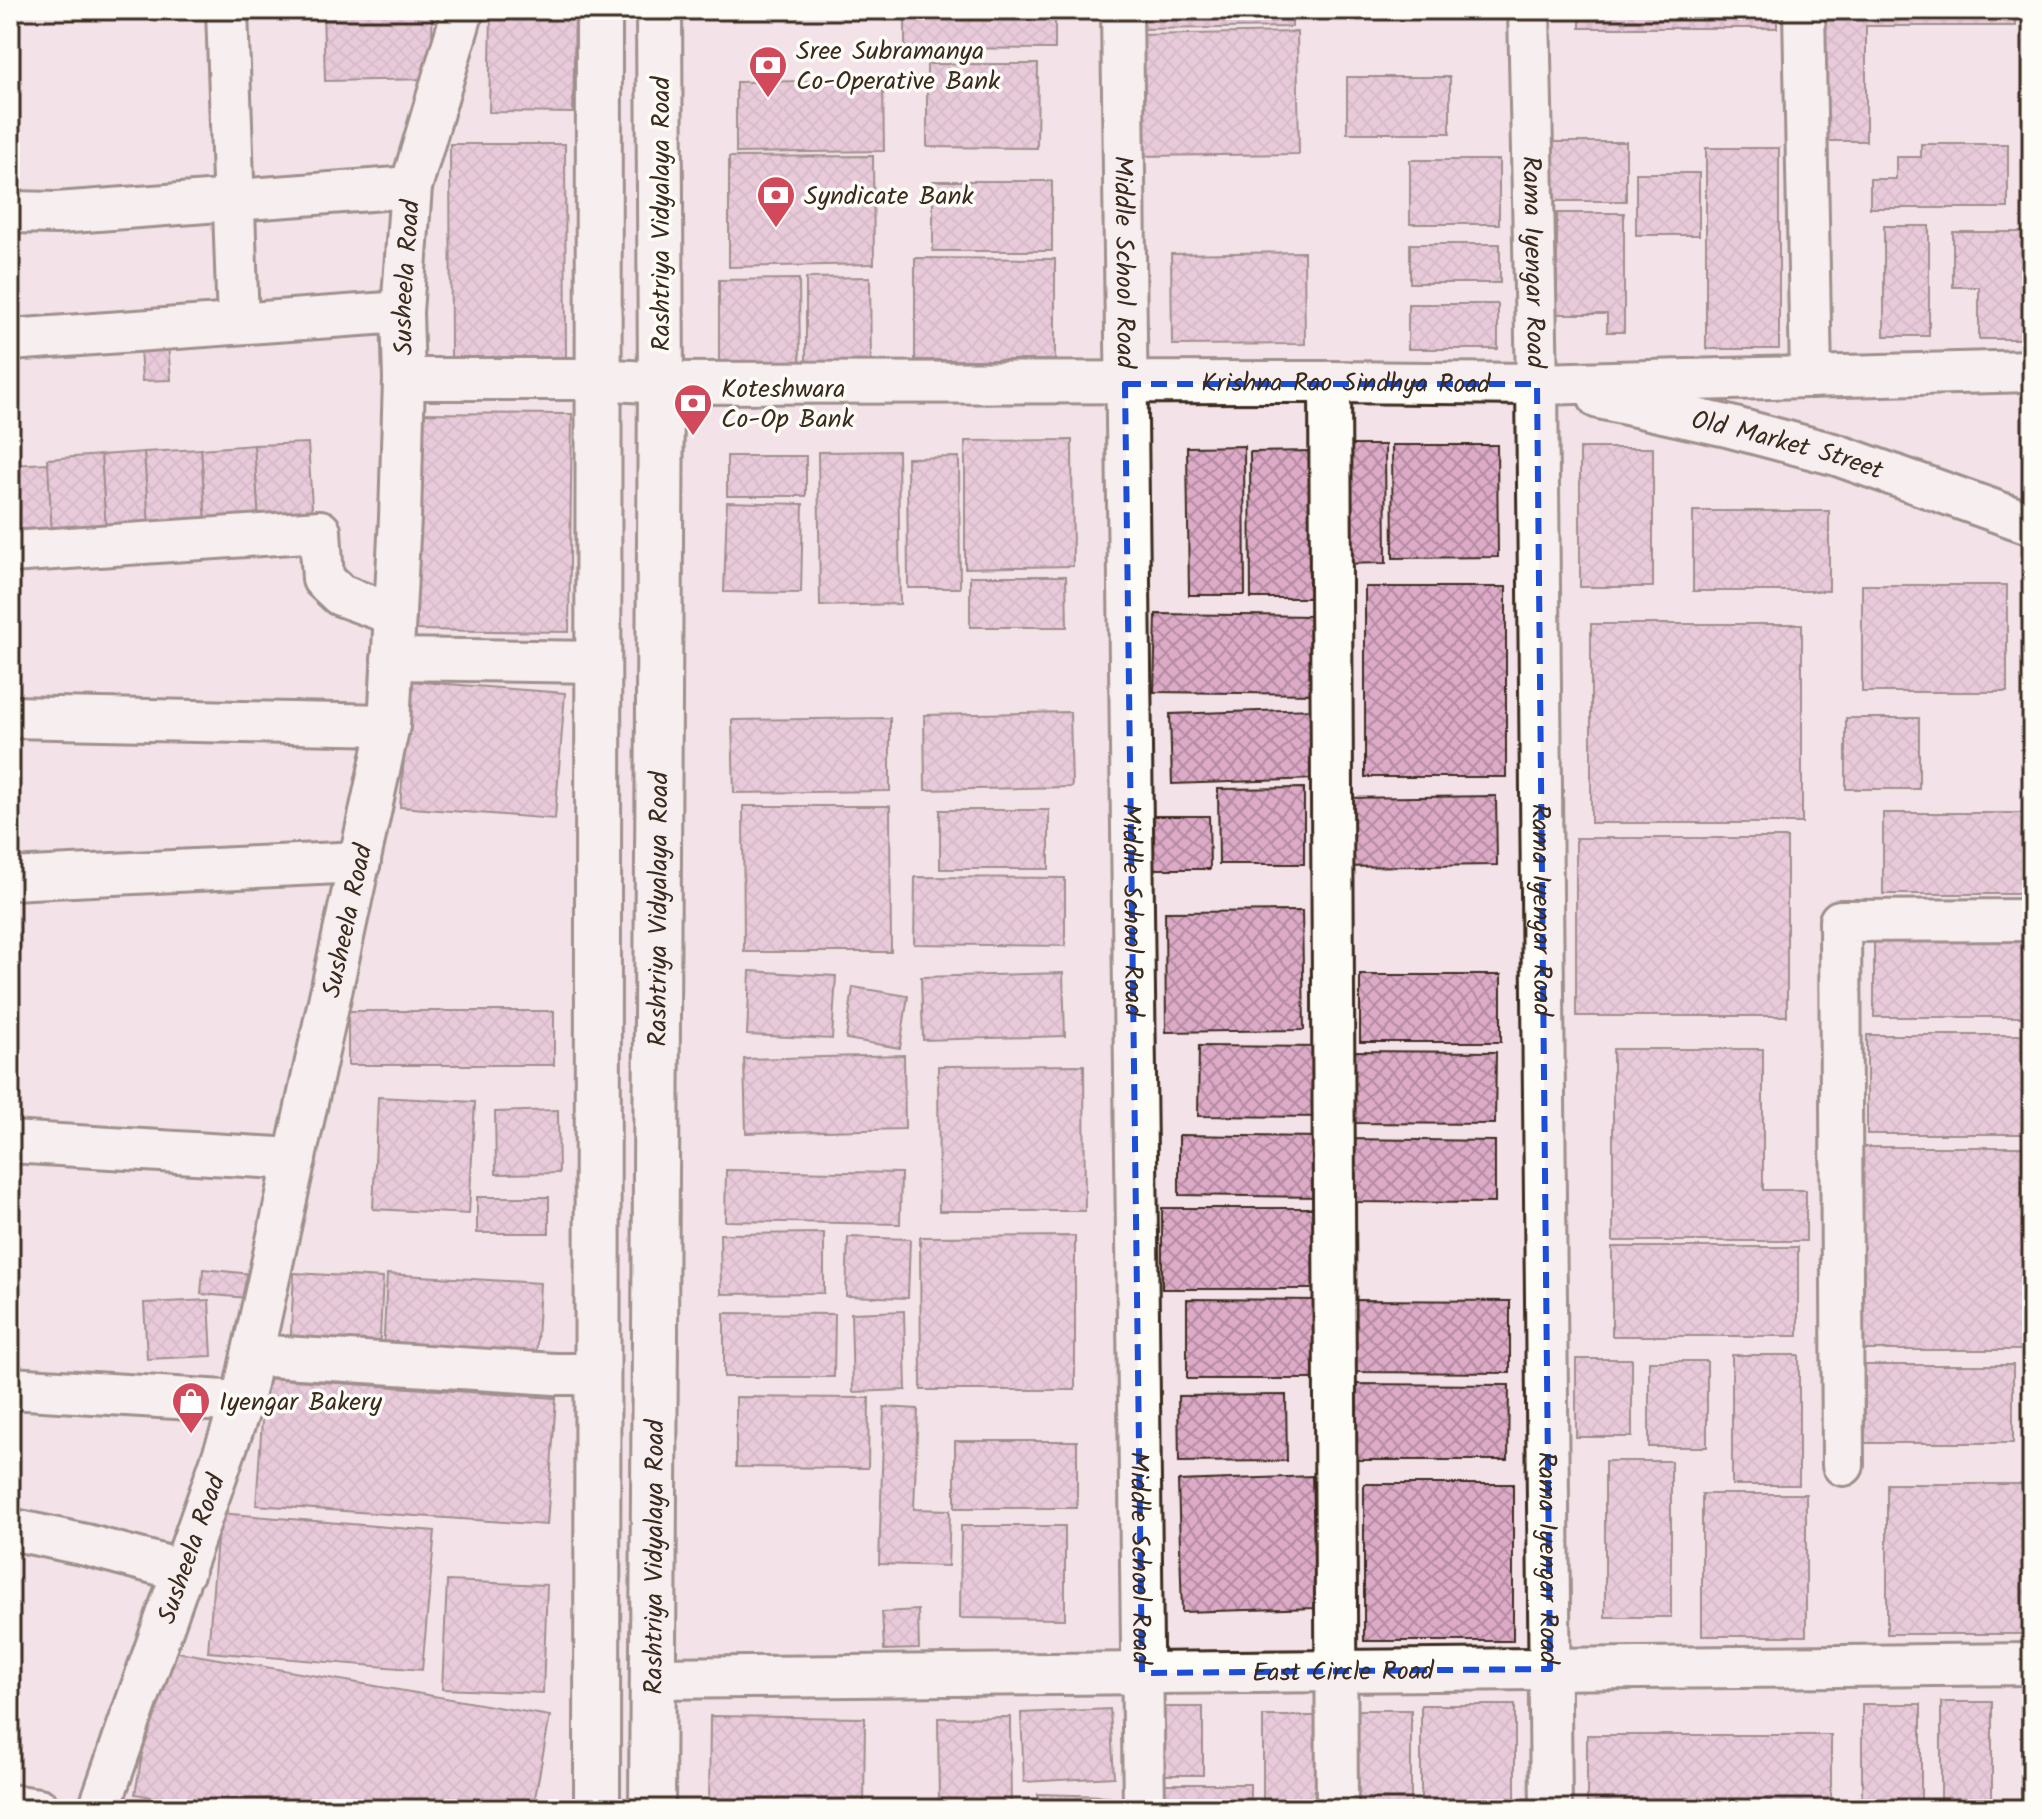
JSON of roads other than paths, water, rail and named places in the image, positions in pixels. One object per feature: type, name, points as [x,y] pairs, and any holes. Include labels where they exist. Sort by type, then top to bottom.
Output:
[{"type":"main road","points":[[597,1809],[599,10]]},
{"type":"main road","name":"Rashtriya Vidyalaya Road","points":[[652,1809],[661,383],[659,10]]},
{"type":"street","points":[[227,10],[238,323]]},
{"type":"street","name":"Susheela Road","points":[[99,1809],[242,1402],[389,725],[404,379],[402,312],[411,187],[463,10]]},
{"type":"street","name":"Middle School Road","points":[[1122,10],[1144,1809]]},
{"type":"street","name":"Rama Iyengar Road","points":[[1529,10],[1537,384],[1551,1809]]},
{"type":"street","points":[[1804,10],[1811,377]]},
{"type":"street","points":[[10,212],[57,213],[411,187]]},
{"type":"street","points":[[10,340],[402,312]]},
{"type":"street","name":"Krishna Rao Sindhya Road","points":[[404,379],[599,379],[661,383],[1537,384],[2032,371]]},
{"type":"street","points":[[1330,382],[1337,1809]]},
{"type":"street","name":"Old Market Street","points":[[1537,384],[1727,426],[1837,455],[2032,524]]},
{"type":"street","points":[[10,552],[320,531],[323,579],[340,595],[395,615]]},
{"type":"street","points":[[392,659],[599,662]]},
{"type":"street","points":[[10,717],[389,725]]},
{"type":"street","points":[[10,879],[360,862]]},
{"type":"street","points":[[1843,1465],[1840,921],[2032,920]]},
{"type":"street","points":[[10,1142],[295,1159]]},
{"type":"street","points":[[252,1355],[597,1374]]},
{"type":"street","points":[[10,1388],[242,1402]]},
{"type":"street","points":[[10,1529],[184,1571]]},
{"type":"street","name":"East Circle Road","points":[[653,1678],[2032,1664]]},
{"type":"street","points":[[10,1805],[39,1809]]},
{"type":"place","name":"Sree Subramanya Co-Operative Bank","points":[[768,99]]},
{"type":"place","name":"Syndicate Bank","points":[[776,229]]},
{"type":"place","name":"Koteshwara Co-Op Bank","points":[[693,437]]},
{"type":"place","name":"Iyengar Bakery","points":[[191,1435]]}]
